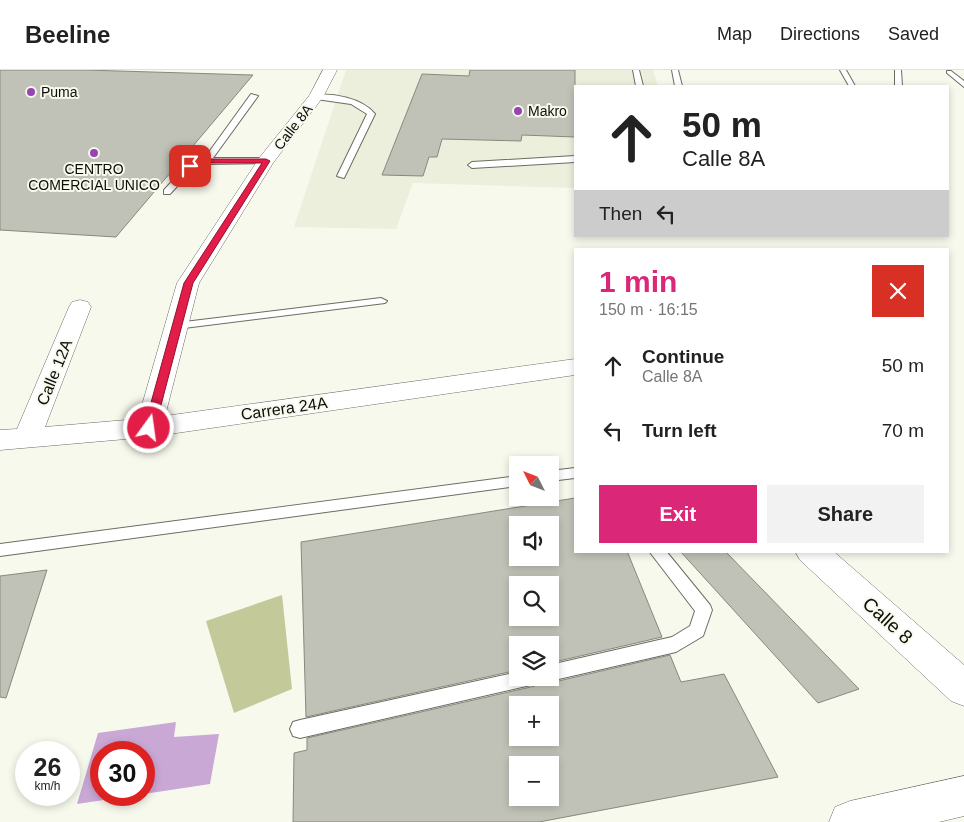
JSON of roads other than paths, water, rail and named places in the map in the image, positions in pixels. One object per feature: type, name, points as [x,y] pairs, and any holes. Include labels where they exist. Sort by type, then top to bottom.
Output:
[{"type":"street","name":"Calle 8A","points":[[149,428],[188,283],[266,161],[316,97],[330,70]]},
{"type":"street","name":"Calle 12A","points":[[28,437],[80,307]]},
{"type":"street","name":"Carrera 24A","points":[[0,440],[149,428],[571,367]]},
{"type":"street","name":"Calle 8","points":[[813,553],[964,689]]},
{"type":"street","points":[[850,822],[942,807]]},
{"type":"lane","points":[[636,70],[640,85]]},
{"type":"lane","points":[[676,70],[679,85]]},
{"type":"lane","points":[[844,70],[852,85]]},
{"type":"lane","points":[[898,70],[899,85]]},
{"type":"lane","points":[[949,72],[964,85]]},
{"type":"lane","points":[[207,161],[254,96]]},
{"type":"lane","points":[[316,97],[350,101],[365,106],[371,114],[341,176]]},
{"type":"lane","points":[[472,164],[574,159]]},
{"type":"lane","points":[[167,192],[190,166],[207,161],[266,161]]},
{"type":"lane","points":[[176,326],[381,301]]},
{"type":"lane","points":[[559,475],[574,473]]},
{"type":"lane","points":[[0,550],[509,482]]},
{"type":"lane","points":[[559,671],[676,644],[697,632],[704,610],[659,553]]},
{"type":"lane","points":[[300,730],[509,683]]},
{"type":"place","name":"Puma","points":[[31,92]]},
{"type":"place","name":"Makro","points":[[518,111]]},
{"type":"place","name":"CENTRO COMERCIAL UNICO","points":[[94,153]]}]
